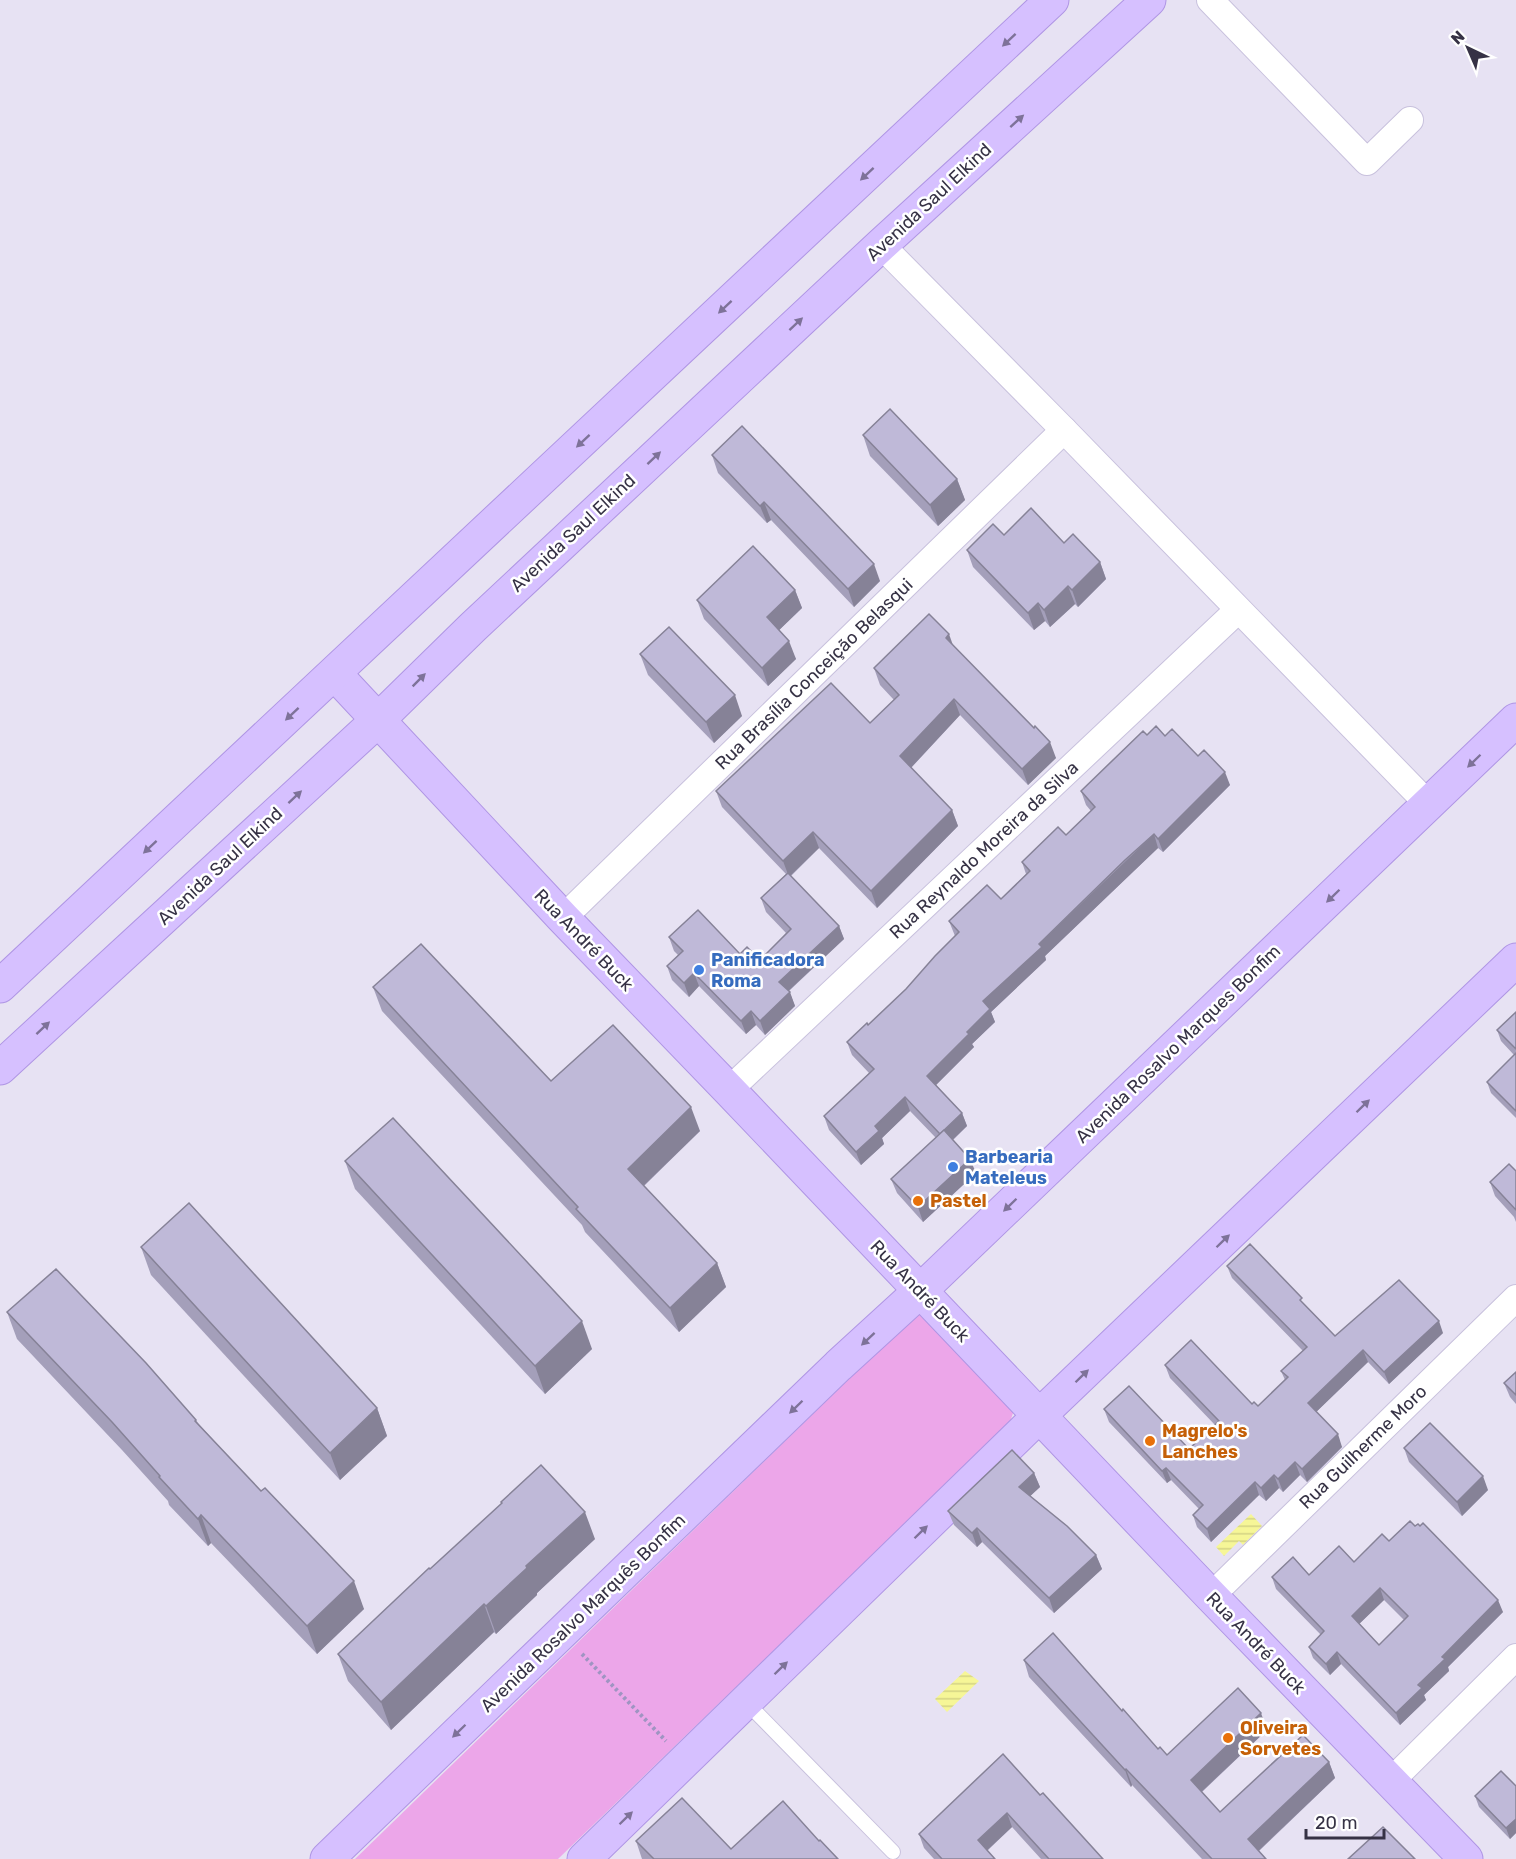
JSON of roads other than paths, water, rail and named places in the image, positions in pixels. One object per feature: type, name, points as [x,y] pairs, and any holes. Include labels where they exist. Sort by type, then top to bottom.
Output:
[{"type":"street","points":[[0,986],[1052,0]]},
{"type":"street","name":"Avenida Saul Elkind","points":[[0,1068],[377,721],[473,627],[881,245],[1149,0]]},
{"type":"street","points":[[1210,0],[1367,162],[1410,120]]},
{"type":"street","points":[[881,245],[1065,430],[1428,804]]},
{"type":"street","name":"Rua Brasília Conceição Belasqui","points":[[563,918],[1065,430]]},
{"type":"street","name":"Rua Reynaldo Moreira da Silva","points":[[729,1090],[1238,610]]},
{"type":"street","name":"Rua André Buck","points":[[335,674],[563,918],[1211,1596],[1466,1859]]},
{"type":"street","name":"Avenida Rosalvo Marques Bonfim","points":[[838,1366],[920,1291],[1516,720]]},
{"type":"street","points":[[584,1859],[1040,1416],[1516,960]]},
{"type":"street","name":"Rua Guilherme Moro","points":[[1211,1596],[1516,1298]]},
{"type":"street","name":"Avenida Rosalvo Marquês Bonfim","points":[[327,1859],[838,1366]]},
{"type":"street","points":[[1391,1781],[1516,1657]]},
{"type":"lane","points":[[746,1702],[893,1852]]},
{"type":"place","name":"Panificadora Roma","points":[[699,970]]},
{"type":"place","name":"Barbearia Mateleus","points":[[953,1167]]},
{"type":"place","name":"Pastel","points":[[918,1201]]},
{"type":"place","name":"Magrelo's Lanches","points":[[1150,1441]]},
{"type":"place","name":"Oliveira Sorvetes","points":[[1228,1738]]}]
